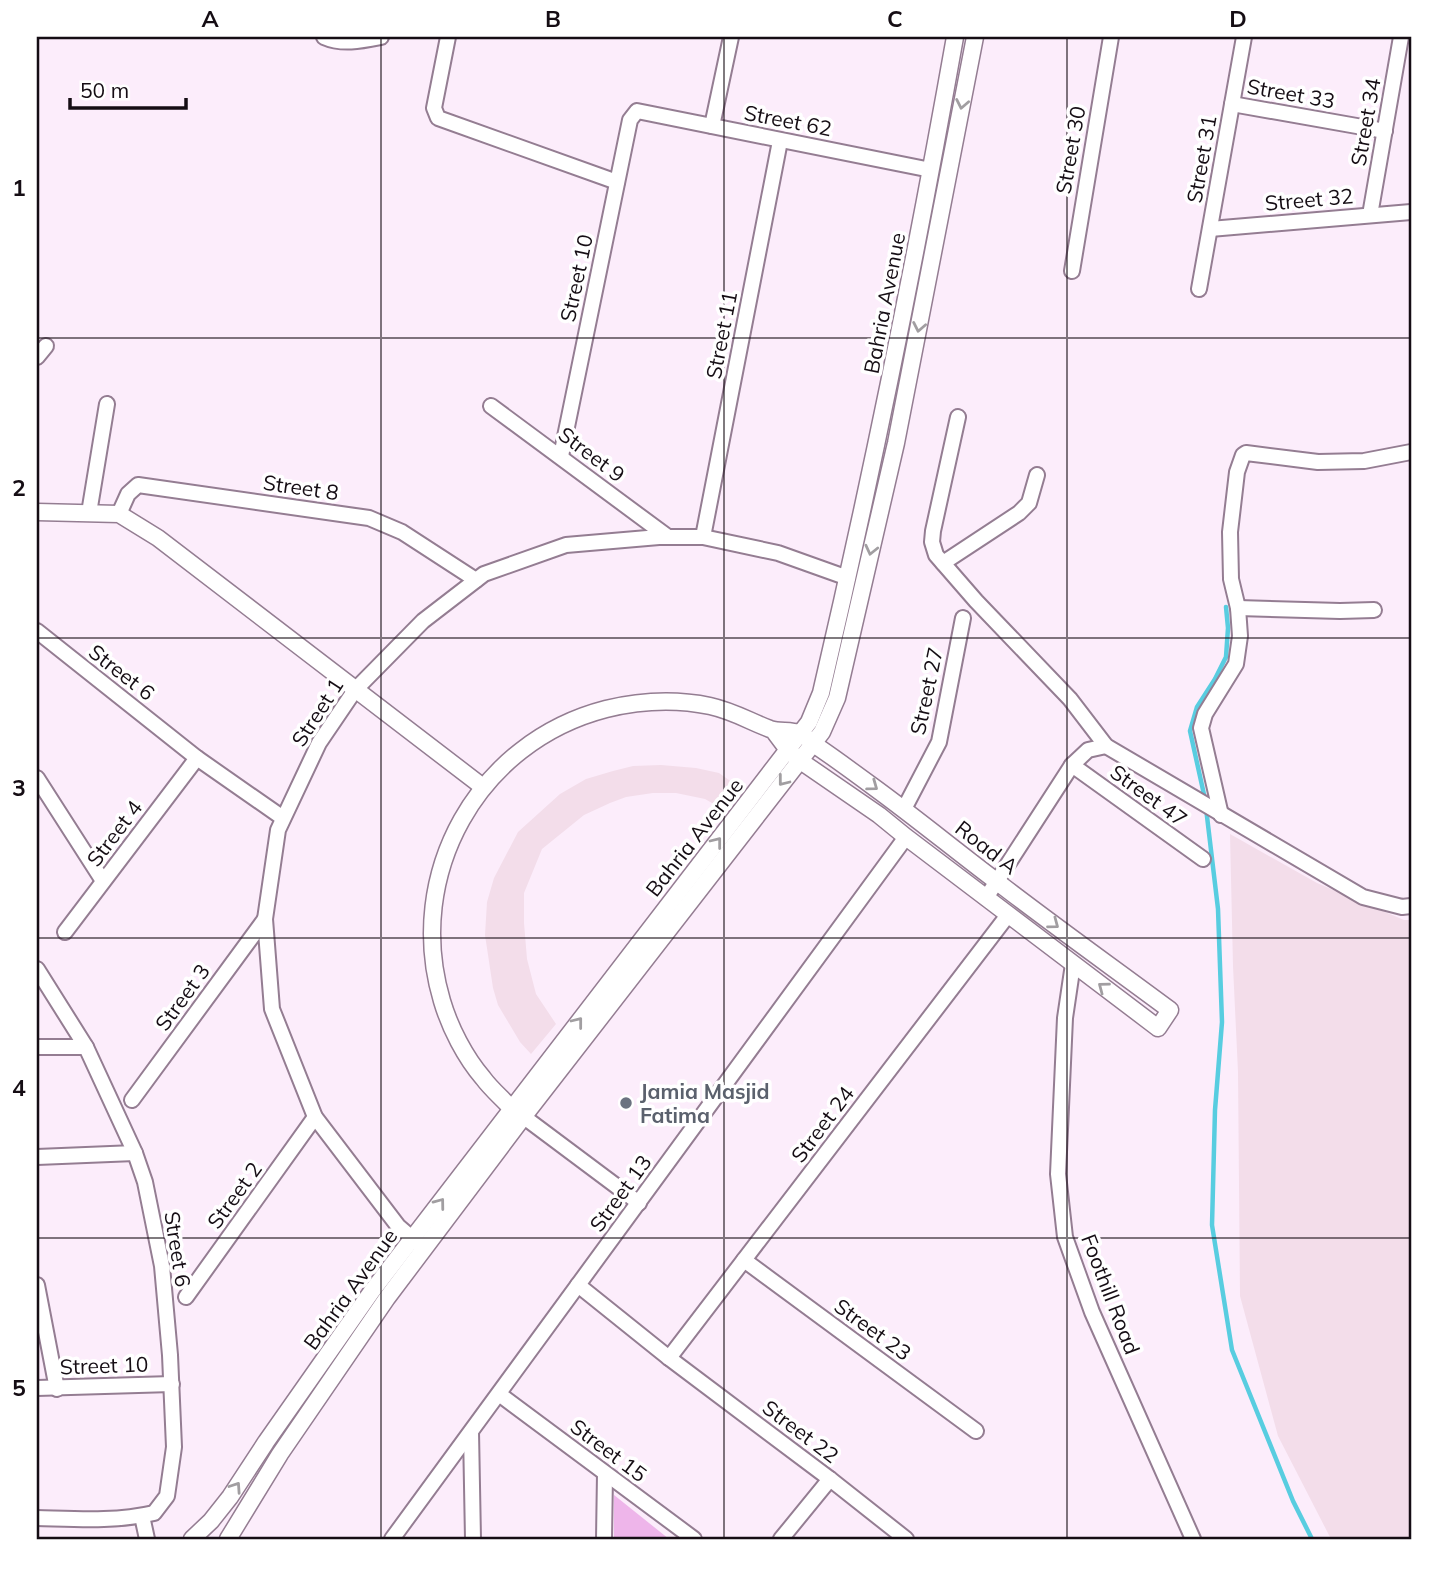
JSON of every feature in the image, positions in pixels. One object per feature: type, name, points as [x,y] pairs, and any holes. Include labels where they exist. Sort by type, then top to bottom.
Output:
[{"type":"street","points":[[324,37],[335,41],[357,42],[381,37]]},
{"type":"street","points":[[448,37],[434,108],[438,118],[617,182]]},
{"type":"street","points":[[712,126],[731,37]]},
{"type":"street","name":"Bahria Avenue","points":[[807,739],[809,722],[821,693],[879,438],[931,170],[952,37]]},
{"type":"street","name":"Bahria Avenue","points":[[192,1539],[212,1521],[230,1497],[372,1291],[418,1243],[794,755],[807,739],[822,732],[837,698],[896,443],[975,37]]},
{"type":"street","name":"Street 30","points":[[1072,271],[1111,37]]},
{"type":"street","name":"Street 31","points":[[1199,289],[1244,37]]},
{"type":"street","name":"Street 34","points":[[1370,215],[1401,37]]},
{"type":"street","name":"Street 33","points":[[1232,104],[1385,131]]},
{"type":"street","name":"Street 10","points":[[561,456],[630,120],[637,111]]},
{"type":"street","name":"Street 62","points":[[637,111],[931,170]]},
{"type":"street","name":"Street 11","points":[[703,537],[780,141]]},
{"type":"street","name":"Street 32","points":[[1210,229],[1411,212]]},
{"type":"street","points":[[89,513],[107,404]]},
{"type":"street","name":"Street 9","points":[[491,406],[668,537]]},
{"type":"street","points":[[958,417],[933,531],[932,542],[936,555],[1070,699],[1106,746],[1363,897],[1402,907],[1411,906]]},
{"type":"street","points":[[1218,813],[1201,728],[1205,714],[1236,664],[1240,636],[1238,608],[1231,579],[1230,531],[1237,472],[1243,455],[1246,453],[1318,462],[1364,461],[1411,453]]},
{"type":"street","points":[[943,563],[1019,513],[1028,503],[1037,475]]},
{"type":"street","name":"Street 8","points":[[120,514],[128,494],[138,485],[369,518],[402,532],[476,580]]},
{"type":"street","points":[[37,512],[120,514],[158,538],[483,787]]},
{"type":"street","name":"Street 1","points":[[418,1243],[398,1226],[315,1117],[272,1009],[265,919],[278,830],[319,743],[355,690],[423,621],[484,575],[566,545],[703,537],[778,553],[848,578]]},
{"type":"street","points":[[1238,608],[1374,610]]},
{"type":"street","name":"Street 27","points":[[904,809],[939,743],[963,618]]},
{"type":"street","name":"Street 6","points":[[37,631],[197,758],[283,818]]},
{"type":"street","name":"Road A","points":[[518,1112],[483,1078],[460,1044],[442,1002],[433,958],[432,912],[441,868],[458,825],[483,787],[512,757],[546,733],[584,715],[625,704],[667,701],[708,706],[742,715],[773,730],[807,739],[1170,1010],[1158,1028],[879,815],[794,755],[773,730]]},
{"type":"street","points":[[986,898],[1072,765],[1088,750],[1106,746]]},
{"type":"street","name":"Street 4","points":[[65,932],[197,758]]},
{"type":"street","name":"Street 47","points":[[1072,765],[1203,859]]},
{"type":"street","points":[[37,778],[103,881]]},
{"type":"street","name":"Street 13","points":[[392,1539],[906,838]]},
{"type":"street","name":"Street 24","points":[[669,1358],[1008,915]]},
{"type":"street","name":"Street 3","points":[[132,1100],[265,919]]},
{"type":"street","name":"Foothill Road","points":[[1073,964],[1065,1018],[1058,1174],[1065,1237],[1092,1312],[1193,1539]]},
{"type":"street","name":"Street 6","points":[[37,969],[86,1047],[135,1153],[145,1182],[162,1266],[172,1384],[174,1447],[167,1496],[154,1513],[142,1516]]},
{"type":"street","points":[[37,1047],[86,1047]]},
{"type":"street","points":[[518,1112],[639,1203]]},
{"type":"street","name":"Street 2","points":[[186,1297],[315,1117]]},
{"type":"street","points":[[37,1157],[135,1153]]},
{"type":"street","name":"Bahria Avenue","points":[[228,1539],[288,1443],[387,1298],[418,1243]]},
{"type":"street","name":"Street 23","points":[[744,1260],[976,1431]]},
{"type":"street","points":[[37,1285],[57,1388]]},
{"type":"street","name":"Street 22","points":[[578,1285],[906,1539]]},
{"type":"street","name":"Street 10","points":[[37,1388],[172,1384]]},
{"type":"street","name":"Street 15","points":[[499,1394],[694,1539]]},
{"type":"street","points":[[471,1432],[472,1539]]},
{"type":"street","points":[[604,1539],[606,1474]]},
{"type":"street","points":[[781,1539],[830,1479]]},
{"type":"street","points":[[37,1518],[110,1520],[142,1516],[147,1539]]},
{"type":"shaded area","points":[[661,765],[719,773],[736,785],[719,807],[705,799],[676,793],[626,797],[584,815],[542,849],[524,893],[524,923],[527,959],[536,994],[556,1024],[531,1054],[520,1042],[498,1005],[493,988],[485,935],[487,902],[494,878],[518,832],[560,794],[586,779],[613,771],[633,766]]},
{"type":"shaded area","points":[[1230,834],[1317,883],[1404,920],[1411,920],[1411,1539],[1331,1539],[1278,1436],[1240,1296],[1238,1072]]},
{"type":"shaded area","points":[[614,1495],[669,1539],[614,1539]]},
{"type":"waterway","points":[[1205,799],[1190,731],[1197,707],[1226,657],[1226,607]]},
{"type":"waterway","points":[[1206,808],[1218,909],[1222,1022],[1215,1110],[1212,1225],[1232,1350],[1293,1501],[1312,1539]]},
{"type":"place","name":"Jamia Masjid Fatima","points":[[626,1103]]}]
